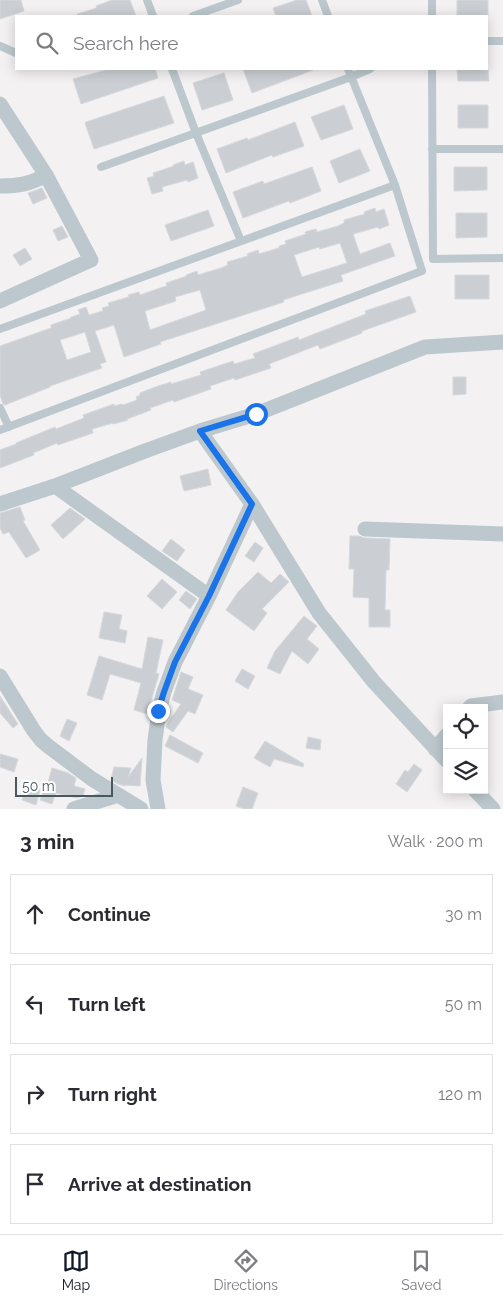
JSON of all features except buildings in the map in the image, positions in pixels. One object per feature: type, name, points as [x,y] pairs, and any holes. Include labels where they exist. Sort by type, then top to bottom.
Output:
[{"type":"street","points":[[0,104],[46,175],[91,260],[0,301]]},
{"type":"street","points":[[0,186],[14,186],[34,182],[46,175]]},
{"type":"street","points":[[0,504],[55,486],[200,431],[256,414],[425,347],[503,342]]},
{"type":"street","points":[[200,431],[252,504],[319,613],[374,682],[443,757]]},
{"type":"street","points":[[55,486],[209,596]]},
{"type":"street","points":[[158,809],[152,780],[158,711],[175,662],[209,596],[252,504]]},
{"type":"street","points":[[365,529],[503,534]]},
{"type":"street","points":[[0,676],[41,740],[92,779],[141,809]]},
{"type":"street","points":[[487,704],[503,702]]},
{"type":"street","points":[[435,749],[443,740]]},
{"type":"street","points":[[479,794],[493,809]]},
{"type":"street","points":[[74,809],[118,795]]},
{"type":"lane","points":[[146,0],[153,15]]},
{"type":"lane","points":[[196,15],[238,0]]},
{"type":"lane","points":[[322,0],[328,15]]},
{"type":"lane","points":[[432,0],[432,15]]},
{"type":"lane","points":[[488,42],[503,41]]},
{"type":"lane","points":[[0,46],[15,53]]},
{"type":"lane","points":[[172,70],[196,133],[241,241]]},
{"type":"lane","points":[[348,70],[395,185],[422,271]]},
{"type":"lane","points":[[101,167],[368,70]]},
{"type":"lane","points":[[0,430],[422,271],[433,258],[432,70]]},
{"type":"lane","points":[[432,149],[503,149]]},
{"type":"lane","points":[[0,329],[395,185]]},
{"type":"lane","points":[[433,258],[503,258]]},
{"type":"lane","points":[[0,408],[9,427]]},
{"type":"route","points":[[158,711],[175,662],[209,596],[252,504],[200,431],[256,414]]}]
